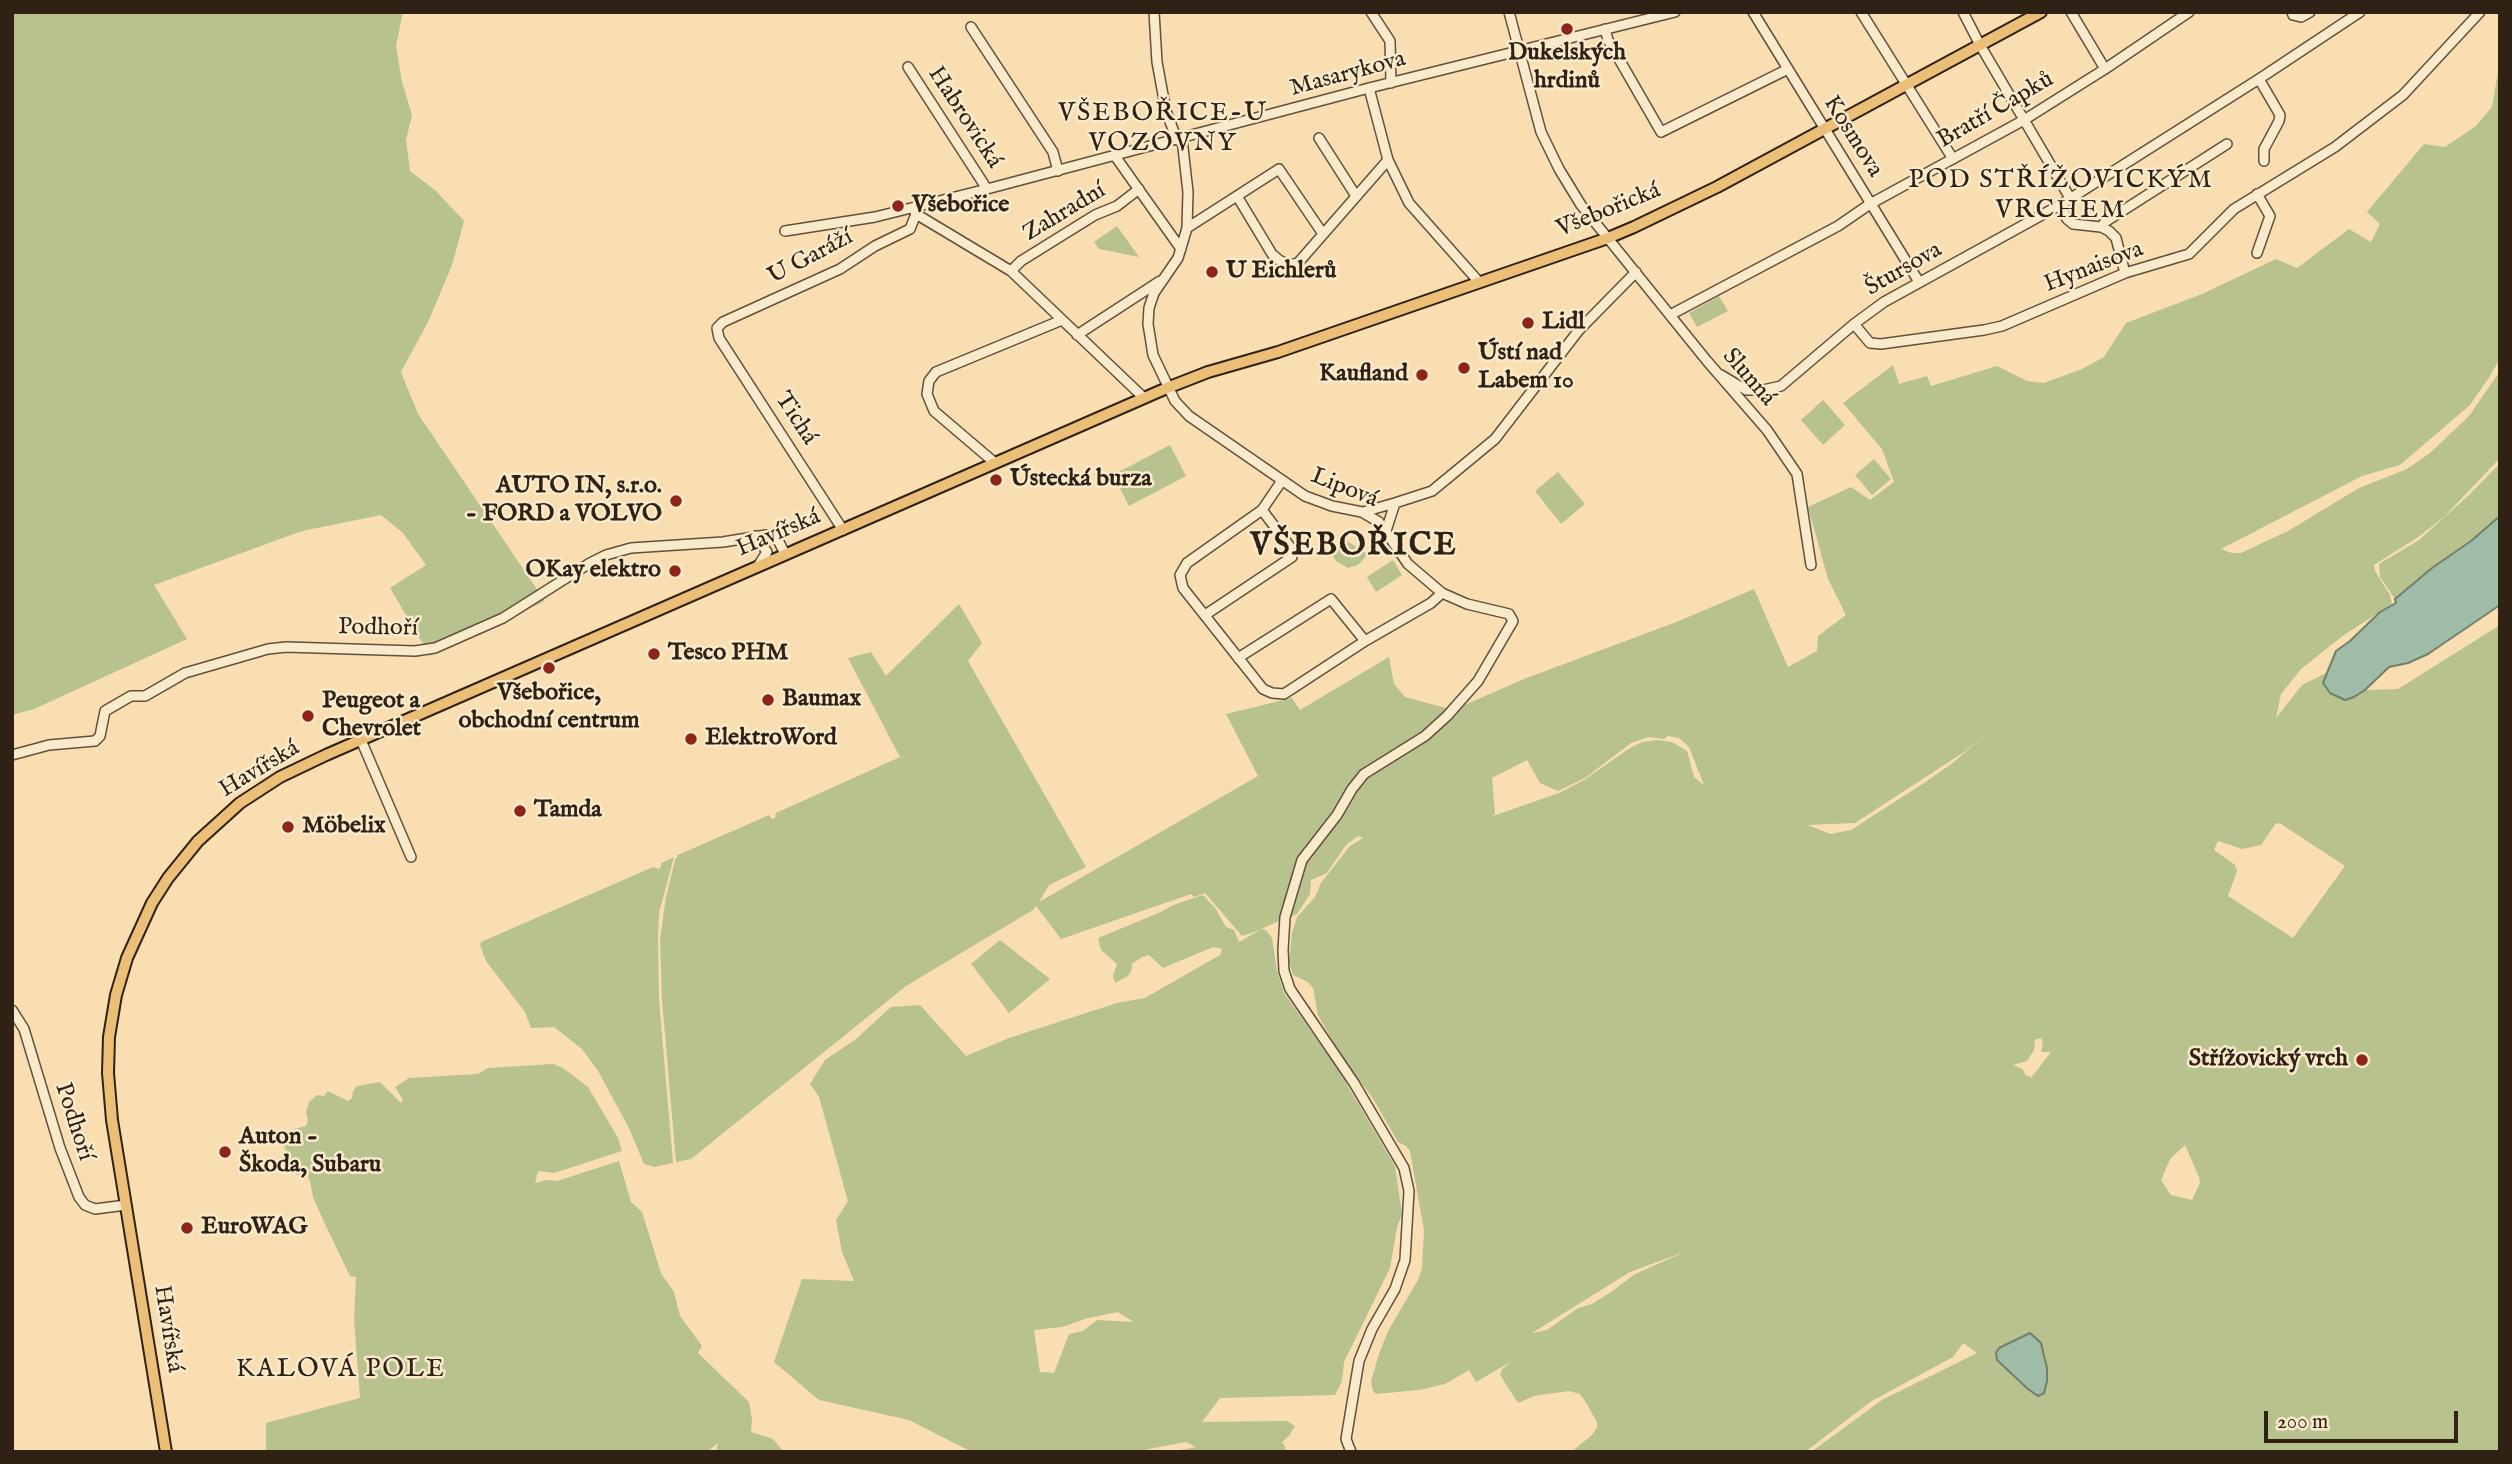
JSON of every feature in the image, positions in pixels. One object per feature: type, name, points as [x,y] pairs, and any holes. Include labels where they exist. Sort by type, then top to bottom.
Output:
[{"type":"main road","name":"Všebořická","points":[[1167,388],[1608,238],[1705,193],[2041,12]]},
{"type":"main road","name":"Havířská","points":[[166,1452],[110,1105],[108,1056],[116,995],[127,958],[143,921],[176,867],[198,841],[228,813],[280,777],[1167,388]]},
{"type":"street","name":"Lipová","points":[[1154,12],[1166,111],[1179,140],[1188,192],[1188,228],[1181,249],[1149,308],[1148,324],[1153,355],[1167,388],[1180,409],[1281,482],[1305,496],[1332,506],[1362,512],[1379,522],[1408,564],[1442,593],[1467,604],[1509,614],[1513,624],[1478,681],[1447,716],[1425,736],[1364,774],[1352,789],[1337,815],[1302,860],[1285,917],[1284,971],[1290,989],[1354,1083],[1404,1168],[1409,1191],[1405,1260],[1395,1289],[1372,1329],[1359,1361],[1346,1439],[1351,1452]]},
{"type":"street","points":[[1371,12],[1390,41],[1391,83]]},
{"type":"street","points":[[1509,12],[1541,132],[1581,205],[1608,238]]},
{"type":"street","name":"Kosmova","points":[[1753,12],[1919,282]]},
{"type":"street","points":[[1861,12],[1953,159]]},
{"type":"street","points":[[1964,12],[1980,45],[2070,198]]},
{"type":"street","points":[[2071,12],[2105,69]]},
{"type":"street","name":"Bratří Čapků","points":[[1670,315],[1838,226],[1870,204],[2024,120],[2189,12]]},
{"type":"street","points":[[2292,12],[2301,17],[2310,12]]},
{"type":"street","name":"Štursova","points":[[1721,375],[1746,390],[1781,386],[1884,302],[2060,205],[2259,79],[2346,16],[2360,12]]},
{"type":"street","name":"Hynaisova","points":[[1854,324],[1870,343],[1881,344],[1984,330],[2012,323],[2125,273],[2189,254],[2234,209],[2334,147],[2403,95],[2480,12]]},
{"type":"street","name":"Masarykova","points":[[785,232],[915,211],[987,189],[1369,88],[1670,13]]},
{"type":"street","points":[[971,27],[1052,152],[1058,171]]},
{"type":"street","points":[[1605,29],[1608,40],[1661,132],[1788,69]]},
{"type":"street","name":"Habrovická","points":[[908,67],[987,189]]},
{"type":"street","points":[[2259,79],[2280,115],[2264,149],[2264,161]]},
{"type":"street","points":[[1369,88],[1388,160],[1409,202],[1479,282]]},
{"type":"street","points":[[1319,138],[1356,196]]},
{"type":"street","points":[[2101,227],[2227,144]]},
{"type":"street","name":"Zahradní","points":[[1115,156],[1181,249]]},
{"type":"street","points":[[1237,196],[1272,254],[1289,265],[1298,264],[1388,160]]},
{"type":"street","points":[[1188,228],[1279,169],[1323,234]]},
{"type":"street","name":"Zahradní","points":[[1011,271],[1021,261],[1095,215],[1117,206],[1139,189]]},
{"type":"street","points":[[2257,253],[2270,216],[2258,194]]},
{"type":"street","points":[[2060,205],[2067,219],[2073,224],[2101,227],[2116,238],[2125,273]]},
{"type":"street","points":[[915,211],[1011,271],[1144,398]]},
{"type":"street","name":"U Garáží","points":[[717,328],[723,322],[840,268],[875,246],[910,229],[915,211]]},
{"type":"street","name":"Slunná","points":[[1608,238],[1767,430],[1797,474],[1811,565]]},
{"type":"street","points":[[1362,512],[1432,491],[1495,439],[1579,330],[1636,272]]},
{"type":"street","points":[[1077,335],[1162,281]]},
{"type":"street","points":[[995,463],[934,411],[927,394],[929,381],[936,372],[1062,320]]},
{"type":"street","name":"Tichá","points":[[717,328],[719,338],[843,530]]},
{"type":"street","points":[[1281,482],[1262,510],[1183,568],[1180,575],[1183,587],[1263,689],[1283,694],[1365,641],[1431,603],[1442,593]]},
{"type":"street","points":[[1386,531],[1395,503]]},
{"type":"street","points":[[1205,615],[1292,557],[1291,548],[1262,510]]},
{"type":"street","points":[[758,566],[767,552],[756,536],[766,535],[778,540],[785,554]]},
{"type":"street","name":"Podhoří","points":[[12,755],[49,744],[95,741],[100,736],[105,711],[131,696],[145,696],[185,673],[268,649],[286,647],[415,650],[435,648],[503,618],[580,568],[606,555],[631,548],[756,536]]},
{"type":"street","points":[[1238,658],[1331,599],[1365,641]]},
{"type":"street","points":[[361,740],[411,857]]},
{"type":"street","name":"Podhoří","points":[[12,1010],[23,1029],[60,1148],[79,1197],[85,1205],[95,1209],[126,1205]]},
{"type":"shaded area","points":[[12,12],[403,12],[396,46],[402,82],[412,115],[406,140],[410,171],[436,191],[464,221],[452,265],[429,320],[401,372],[418,414],[545,601],[430,656],[390,588],[426,565],[403,533],[381,515],[302,531],[154,585],[187,639],[34,709],[12,715]]},
{"type":"shaded area","points":[[2500,60],[2500,358],[2490,376],[2470,405],[2400,465],[2362,476],[2221,549],[2241,553],[2288,531],[2359,488],[2407,469],[2430,453],[2469,416],[2500,371],[2500,458],[2444,517],[2374,565],[2392,604],[2344,635],[2301,669],[2281,694],[2276,718],[2302,685],[2326,673],[2323,683],[2330,693],[2354,697],[2365,690],[2398,689],[2500,625],[2500,1452],[1811,1452],[1882,1400],[1977,1353],[1963,1343],[1953,1357],[1870,1402],[1805,1452],[1571,1452],[1597,1428],[1597,1422],[1585,1401],[1580,1394],[1569,1391],[1534,1396],[1518,1403],[1500,1375],[1502,1369],[1512,1361],[1476,1382],[1469,1370],[1445,1384],[1419,1390],[1376,1394],[1371,1381],[1379,1354],[1388,1331],[1418,1280],[1422,1268],[1424,1231],[1410,1151],[1398,1142],[1372,1097],[1341,1056],[1318,1015],[1313,988],[1308,982],[1293,975],[1289,961],[1297,917],[1315,897],[1321,883],[1350,846],[1363,838],[1358,836],[1346,845],[1327,873],[1311,880],[1310,894],[1297,914],[1279,924],[1279,921],[1261,929],[1266,930],[1272,938],[1277,971],[1284,993],[1339,1071],[1395,1166],[1402,1214],[1390,1268],[1344,1362],[1342,1381],[1335,1395],[1220,1398],[1202,1422],[1287,1421],[1295,1426],[1281,1443],[1284,1444],[1286,1452],[1170,1452],[1196,1447],[1186,1442],[1133,1452],[972,1452],[909,1420],[819,1400],[774,1362],[802,1279],[854,1281],[842,1252],[836,1220],[848,1201],[819,1097],[810,1084],[825,1060],[856,1039],[891,1007],[920,1005],[966,1056],[1009,1038],[1117,1003],[1145,998],[1220,955],[1222,949],[1213,947],[1163,968],[1149,955],[1142,957],[1132,964],[1128,976],[1115,983],[1113,976],[1117,964],[1101,950],[1098,938],[1173,905],[1203,895],[1216,909],[1226,927],[1234,930],[1239,942],[1260,930],[1242,936],[1205,893],[1194,897],[1191,894],[1061,939],[1036,906],[906,986],[691,1159],[676,1162],[662,1000],[660,939],[675,860],[678,855],[769,815],[772,819],[775,818],[776,813],[900,757],[848,658],[871,652],[886,676],[959,604],[982,643],[968,661],[1086,867],[1049,885],[1039,902],[1258,776],[1226,714],[1292,698],[1300,710],[1389,657],[1394,684],[1405,697],[1453,710],[1524,679],[1679,621],[1754,589],[1788,667],[1817,651],[1818,636],[1846,615],[1828,579],[1808,507],[1851,487],[1870,500],[1894,482],[1882,449],[1843,403],[1893,365],[1899,384],[1927,376],[1931,386],[1997,366],[2027,381],[2044,383],[2082,369],[2104,357],[2126,323],[2202,294],[2276,259],[2297,268],[2349,229],[2371,242],[2380,224],[2367,212],[2424,144],[2445,147],[2476,126],[2492,107]],"holes":[[[1989,732],[1950,765],[1851,830],[1830,834],[1808,825],[1855,823],[1964,752]],[[1649,737],[1679,738],[1689,747],[1704,785],[1694,777],[1687,751],[1672,742],[1642,742],[1584,780],[1559,793],[1490,817],[1495,814],[1492,778],[1527,760],[1540,783],[1558,791],[1585,778],[1631,743]],[[2276,823],[2345,866],[2293,938],[2228,896],[2237,871],[2235,865],[2214,850],[2218,841],[2242,849],[2261,845]],[[2041,1038],[2041,1052],[2051,1052],[2031,1078],[2013,1065],[2027,1061],[2034,1050],[2035,1040]],[[2185,1145],[2200,1183],[2192,1200],[2171,1195],[2161,1180],[2170,1159]],[[1687,1251],[1635,1274],[1611,1292],[1592,1304],[1578,1308],[1547,1330],[1532,1333],[1630,1272]],[[1118,1312],[1134,1322],[1097,1320],[1083,1331],[1069,1334],[1054,1373],[1040,1372],[1034,1330],[1062,1327]],[[2026,1334],[2044,1351],[2047,1381],[2044,1393],[2028,1389],[1998,1360],[1999,1348]]]},
{"type":"shaded area","points":[[1117,226],[1139,257],[1099,249],[1094,242]]},
{"type":"shaded area","points":[[1719,296],[1728,311],[1697,327],[1689,313]]},
{"type":"shaded area","points":[[1823,400],[1845,425],[1823,445],[1801,420]]},
{"type":"shaded area","points":[[1170,445],[1186,476],[1129,506],[1113,475]]},
{"type":"shaded area","points":[[1874,459],[1891,479],[1872,495],[1855,475]]},
{"type":"shaded area","points":[[2500,463],[2500,516],[2395,599],[2380,577],[2379,564],[2419,540]]},
{"type":"shaded area","points":[[1558,472],[1585,504],[1561,524],[1535,491]]},
{"type":"shaded area","points":[[2500,516],[2500,605],[2428,654],[2408,663],[2389,667],[2354,697],[2345,700],[2330,693],[2323,683],[2336,651],[2380,612],[2396,603],[2395,599],[2432,568],[2471,541]]},
{"type":"shaded area","points":[[1345,540],[1368,554],[1358,565],[1348,568],[1336,561],[1332,555],[1336,544]]},
{"type":"shaded area","points":[[1393,560],[1402,575],[1376,592],[1367,577]]},
{"type":"shaded area","points":[[674,857],[659,913],[658,938],[659,1000],[673,1163],[654,1167],[644,1164],[629,1128],[598,1071],[582,1049],[554,1027],[531,1028],[525,1012],[486,961],[480,945],[481,942],[653,867],[658,869],[661,863]]},
{"type":"shaded area","points":[[1000,940],[1050,979],[1009,1013],[971,964]]},
{"type":"shaded area","points":[[553,1064],[563,1068],[588,1087],[618,1138],[622,1151],[554,1173],[538,1171],[535,1183],[557,1181],[619,1161],[631,1202],[642,1212],[661,1273],[674,1292],[680,1316],[702,1346],[698,1353],[749,1402],[751,1432],[773,1439],[784,1452],[716,1452],[718,1443],[707,1452],[266,1452],[266,1423],[360,1398],[354,1319],[356,1277],[350,1276],[325,1224],[307,1175],[297,1175],[280,1137],[283,1132],[306,1126],[309,1102],[317,1095],[324,1096],[328,1091],[348,1101],[357,1086],[380,1082],[401,1103],[403,1100],[395,1087],[409,1078],[478,1074],[488,1068]]},
{"type":"shaded area","points":[[2030,1333],[2041,1343],[2047,1368],[2044,1393],[2038,1396],[1997,1360],[1996,1353],[1999,1348]]},
{"type":"place","name":"Dukelských hrdinů","points":[[1567,29]]},
{"type":"place","name":"Všebořice","points":[[898,206]]},
{"type":"place","name":"U Eichlerů","points":[[1212,272]]},
{"type":"place","name":"Lidl","points":[[1528,323]]},
{"type":"place","name":"Ústí nad Labem 10","points":[[1464,368]]},
{"type":"place","name":"Kaufland","points":[[1422,375]]},
{"type":"place","name":"Ústecká burza","points":[[996,480]]},
{"type":"place","name":"AUTO IN, s.r.o. - FORD a VOLVO","points":[[676,501]]},
{"type":"place","name":"OKay elektro","points":[[675,571]]},
{"type":"place","name":"Tesco PHM","points":[[654,654]]},
{"type":"place","name":"Všebořice, obchodní centrum","points":[[549,668]]},
{"type":"place","name":"Baumax","points":[[768,700]]},
{"type":"place","name":"Peugeot a Chevrolet","points":[[308,716]]},
{"type":"place","name":"ElektroWord","points":[[691,739]]},
{"type":"place","name":"Tamda","points":[[520,811]]},
{"type":"place","name":"Möbelix","points":[[288,827]]},
{"type":"place","name":"Střížovický vrch","points":[[2362,1060]]},
{"type":"place","name":"Auton - Škoda, Subaru","points":[[225,1152]]},
{"type":"place","name":"EuroWAG","points":[[187,1228]]},
{"type":"district","name":"VŠEBOŘICE-U VOZOVNY","points":[[1163,130]]},
{"type":"district","name":"POD STŘÍŽOVICKÝM VRCHEM","points":[[2061,197]]},
{"type":"district","name":"VŠEBOŘICE","points":[[1354,547]]},
{"type":"district","name":"KALOVÁ POLE","points":[[341,1371]]}]
